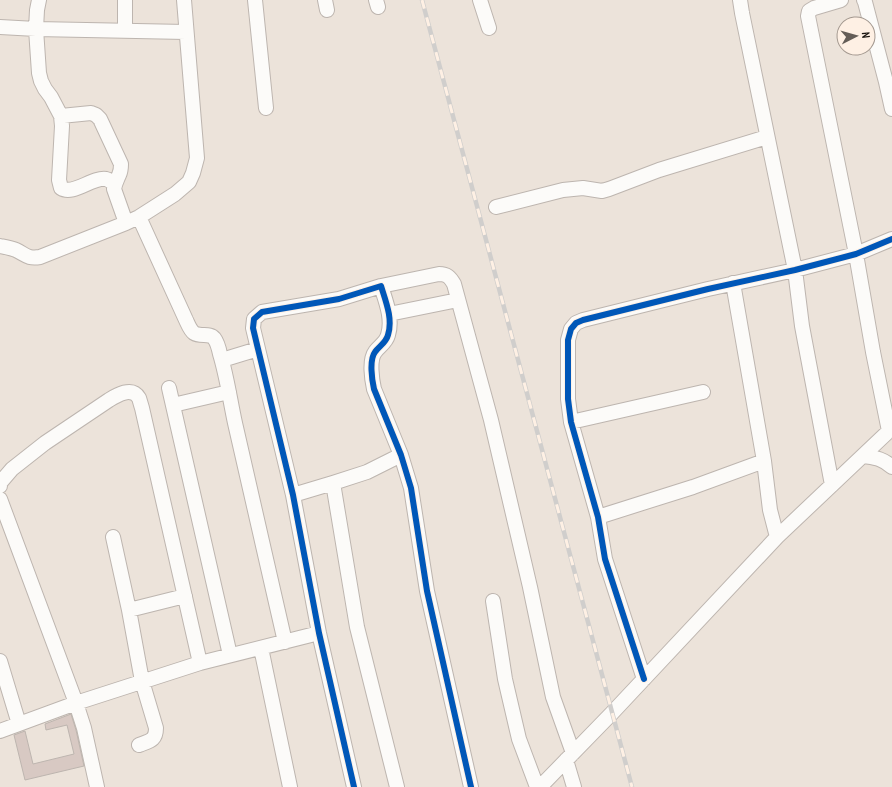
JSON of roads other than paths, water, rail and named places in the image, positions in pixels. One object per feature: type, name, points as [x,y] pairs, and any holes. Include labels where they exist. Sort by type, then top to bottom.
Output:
[{"type":"street","points":[[39,0],[36,29],[39,73],[44,89],[51,97],[61,116],[62,126],[59,180],[61,188],[68,190],[100,179],[108,179],[115,184]]},
{"type":"street","points":[[125,0],[125,30]]},
{"type":"street","points":[[0,246],[16,251],[27,257],[33,258],[40,256],[139,217],[175,194],[188,182],[193,173],[197,158],[184,0]]},
{"type":"street","points":[[255,0],[266,108]]},
{"type":"street","points":[[480,0],[489,28]]},
{"type":"street","points":[[740,0],[795,270],[802,326],[832,485]]},
{"type":"street","points":[[493,601],[505,679],[519,739],[538,787],[644,679],[777,537],[890,429],[873,352],[856,254],[808,16],[809,11],[814,8],[841,0]]},
{"type":"street","points":[[864,0],[892,109]]},
{"type":"street","points":[[0,27],[186,32]]},
{"type":"street","points":[[61,116],[91,113],[100,119],[121,164],[119,176],[114,189],[126,223]]},
{"type":"street","points":[[496,207],[563,190],[583,188],[602,190],[609,189],[659,170],[768,137]]},
{"type":"street","points":[[139,217],[189,326],[197,335],[210,335],[214,337],[218,346],[285,642]]},
{"type":"street","points":[[644,679],[605,559],[598,517],[571,422],[568,398],[568,340],[571,328],[576,323],[583,320],[733,283],[795,270],[856,254],[892,239]]},
{"type":"street","points":[[354,787],[320,633],[293,495],[253,328],[254,319],[262,312],[339,299],[381,286],[439,274],[446,274],[454,284],[492,428],[530,587],[553,697],[570,756],[574,787]]},
{"type":"street","points":[[733,283],[764,461],[770,510],[777,537]]},
{"type":"street","points":[[381,286],[389,314],[390,327],[385,342],[374,353],[372,378],[374,389],[401,455],[411,488],[427,591],[471,787]]},
{"type":"street","points":[[389,314],[458,300]]},
{"type":"street","points":[[222,360],[258,349]]},
{"type":"street","points":[[169,388],[230,655]]},
{"type":"street","points":[[0,486],[0,483],[12,469],[46,443],[108,400],[119,394],[127,392],[135,394],[142,408],[200,663]]},
{"type":"street","points":[[173,405],[229,392]]},
{"type":"street","points":[[571,422],[703,392]]},
{"type":"street","points":[[293,495],[367,472],[401,455]]},
{"type":"street","points":[[863,456],[880,459],[887,462],[892,467]]},
{"type":"street","points":[[598,517],[693,487],[764,461]]},
{"type":"street","points":[[333,483],[357,627],[397,787]]},
{"type":"street","points":[[0,499],[76,703],[84,728],[97,787]]},
{"type":"street","points":[[113,537],[129,610],[142,681],[156,728],[155,737],[152,740],[139,745]]},
{"type":"street","points":[[129,610],[185,596]]},
{"type":"street","points":[[0,731],[76,703],[200,663],[320,633]]},
{"type":"street","points":[[261,648],[290,787]]},
{"type":"street","points":[[0,661],[19,724]]},
{"type":"railway","points":[[422,0],[632,787]]}]
